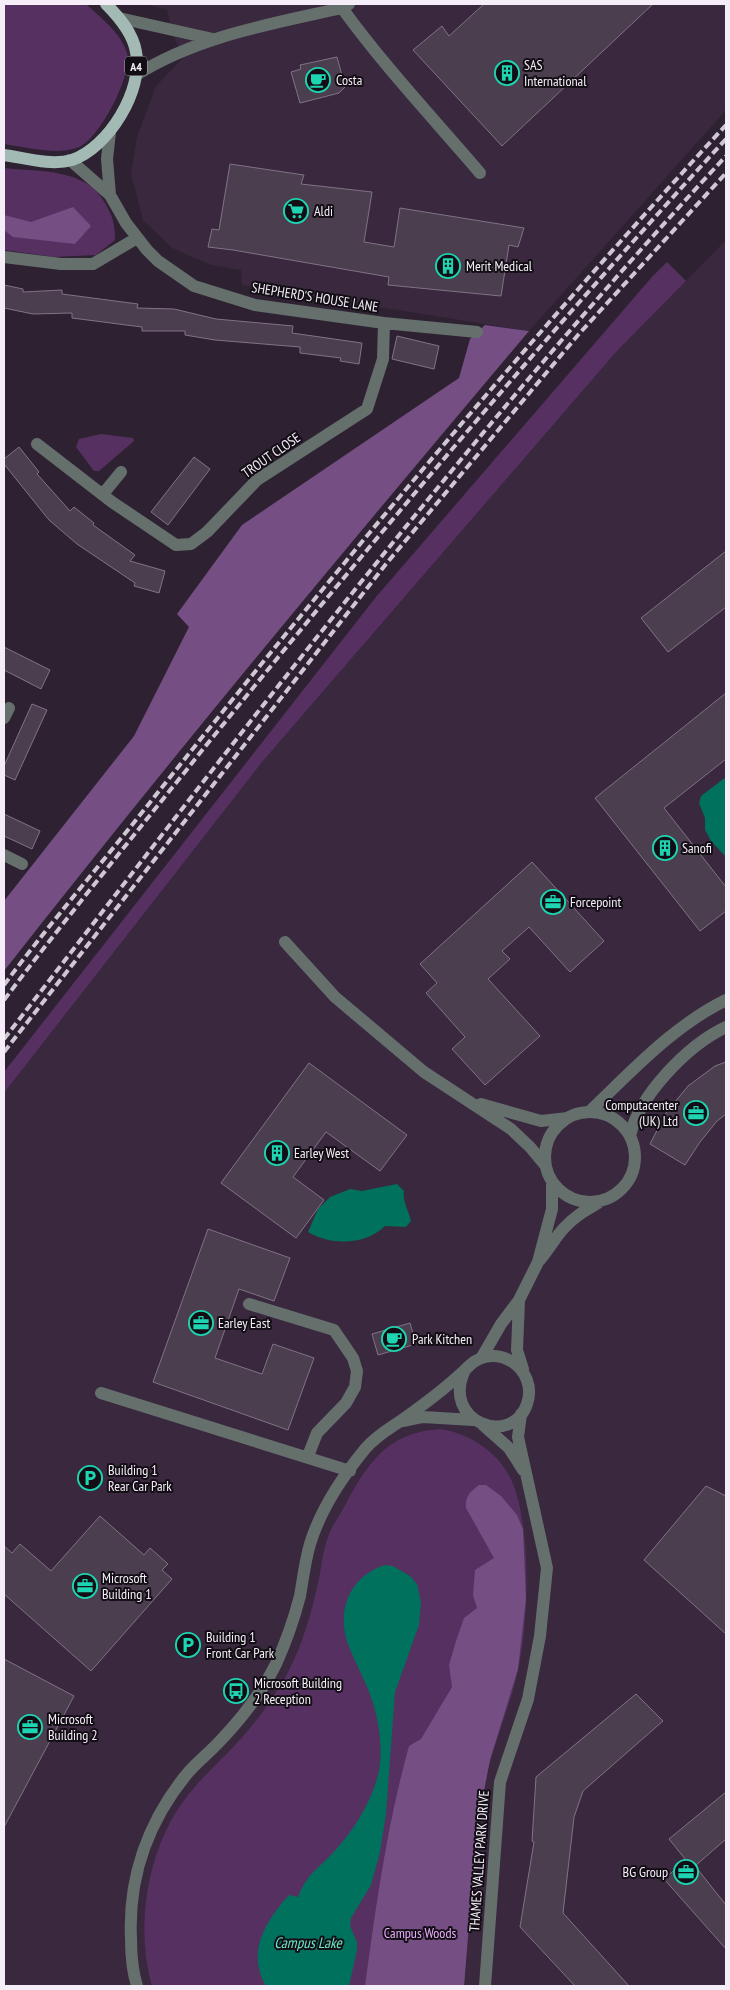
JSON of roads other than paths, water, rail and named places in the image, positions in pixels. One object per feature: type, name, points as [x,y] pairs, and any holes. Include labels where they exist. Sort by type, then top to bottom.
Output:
[{"type":"main road","name":"A4","points":[[4,155],[46,161],[70,160],[89,152],[110,132],[127,102],[136,75],[136,52],[130,35],[119,18],[106,4]]},
{"type":"street","points":[[136,75],[161,59],[213,39],[346,6],[390,72],[415,97],[480,173]]},
{"type":"street","points":[[119,18],[213,39]]},
{"type":"street","name":"SHEPHERD'S HOUSE LANE","points":[[110,132],[107,159],[110,195]]},
{"type":"street","name":"SHEPHERD'S HOUSE LANE","points":[[70,160],[110,195],[137,238],[158,261],[194,286],[255,305],[384,323],[477,332]]},
{"type":"street","points":[[4,257],[61,264],[93,264],[137,238]]},
{"type":"street","name":"TROUT CLOSE","points":[[37,444],[103,494],[176,545],[191,544],[207,532],[257,480],[367,409],[383,359],[384,323]]},
{"type":"street","points":[[103,494],[121,472]]},
{"type":"street","points":[[4,855],[22,864]]},
{"type":"street","points":[[137,1986],[132,1969],[131,1900],[137,1869],[157,1818],[170,1796],[244,1714],[264,1685],[293,1621],[311,1542],[324,1513],[350,1471],[381,1432],[400,1421],[447,1387],[482,1357],[501,1324],[520,1300],[538,1262],[552,1209],[552,1185],[545,1166],[530,1146],[511,1129],[424,1072],[335,998],[285,942]]},
{"type":"street","points":[[589,1112],[663,1042],[711,1008],[726,1000]]},
{"type":"street","points":[[630,1136],[633,1124],[649,1093],[682,1058],[726,1028]]},
{"type":"street","points":[[454,1092],[495,1110],[541,1121],[568,1118],[589,1112],[610,1116],[621,1124],[630,1136],[635,1152],[633,1172],[625,1186],[616,1194],[578,1215],[564,1228],[551,1248],[538,1262]]},
{"type":"street","points":[[545,1166],[545,1150],[549,1137],[559,1124],[568,1118]]},
{"type":"street","points":[[552,1185],[575,1200],[600,1202]]},
{"type":"street","points":[[400,1421],[422,1417],[504,1425],[520,1414],[527,1404],[529,1386],[517,1350],[520,1300]]},
{"type":"street","points":[[249,1304],[334,1330],[353,1358],[357,1371],[355,1387],[346,1402],[317,1433],[308,1456]]},
{"type":"street","points":[[482,1357],[494,1355],[505,1357],[523,1370]]},
{"type":"street","points":[[465,1370],[459,1382],[458,1394],[464,1409],[478,1422]]},
{"type":"street","points":[[101,1393],[308,1456],[350,1471]]},
{"type":"street","name":"THAMES VALLEY PARK DRIVE","points":[[485,1986],[500,1782],[528,1699],[540,1636],[547,1568],[518,1437],[520,1414]]},
{"type":"street","name":"THAMES VALLEY PARK DRIVE","points":[[478,1422],[509,1448],[528,1477]]},
{"type":"water","points":[[726,777],[726,857],[711,841],[705,830],[705,818],[699,803],[701,796]]},
{"type":"water","points":[[397,1184],[404,1191],[405,1202],[411,1221],[406,1227],[385,1226],[368,1237],[348,1241],[327,1240],[308,1232],[318,1209],[330,1197],[350,1189],[362,1191]]},
{"type":"water","name":"Campus Lake","points":[[385,1565],[393,1566],[410,1576],[417,1584],[421,1602],[419,1625],[395,1692],[386,1814],[380,1852],[371,1885],[351,1918],[350,1926],[357,1942],[357,1950],[349,1986],[266,1986],[260,1973],[258,1949],[266,1926],[289,1895],[298,1897],[315,1870],[346,1838],[366,1806],[376,1783],[381,1753],[377,1717],[370,1693],[348,1644],[344,1619],[345,1607],[355,1586],[373,1570]]},
{"type":"railway","points":[[4,985],[366,537],[580,287],[726,125]]},
{"type":"railway","points":[[4,1000],[204,748],[460,439],[726,139]]},
{"type":"railway","points":[[4,1039],[355,589],[537,369],[726,156]]},
{"type":"railway","points":[[4,1052],[386,564],[578,335],[726,173]]},
{"type":"place","name":"SAS International","points":[[507,73]]},
{"type":"place","name":"Costa","points":[[318,80]]},
{"type":"place","name":"Aldi","points":[[296,211]]},
{"type":"place","name":"Merit Medical","points":[[448,266]]},
{"type":"place","name":"Sanofi","points":[[665,848]]},
{"type":"place","name":"Forcepoint","points":[[553,902]]},
{"type":"place","name":"Computacenter (UK) Ltd","points":[[696,1113]]},
{"type":"place","name":"Earley West","points":[[277,1153]]},
{"type":"place","name":"Earley East","points":[[201,1323]]},
{"type":"place","name":"Park Kitchen","points":[[394,1339]]},
{"type":"place","name":"Building 1 Rear Car Park","points":[[90,1478]]},
{"type":"place","name":"Microsoft Building 1","points":[[85,1586]]},
{"type":"place","name":"Building 1 Front Car Park","points":[[188,1645]]},
{"type":"place","name":"Microsoft Building 2 Reception","points":[[236,1691]]},
{"type":"place","name":"Microsoft Building 2","points":[[30,1727]]},
{"type":"place","name":"BG Group","points":[[686,1872]]},
{"type":"park label","name":"Campus Woods","points":[[420,1933]]}]
